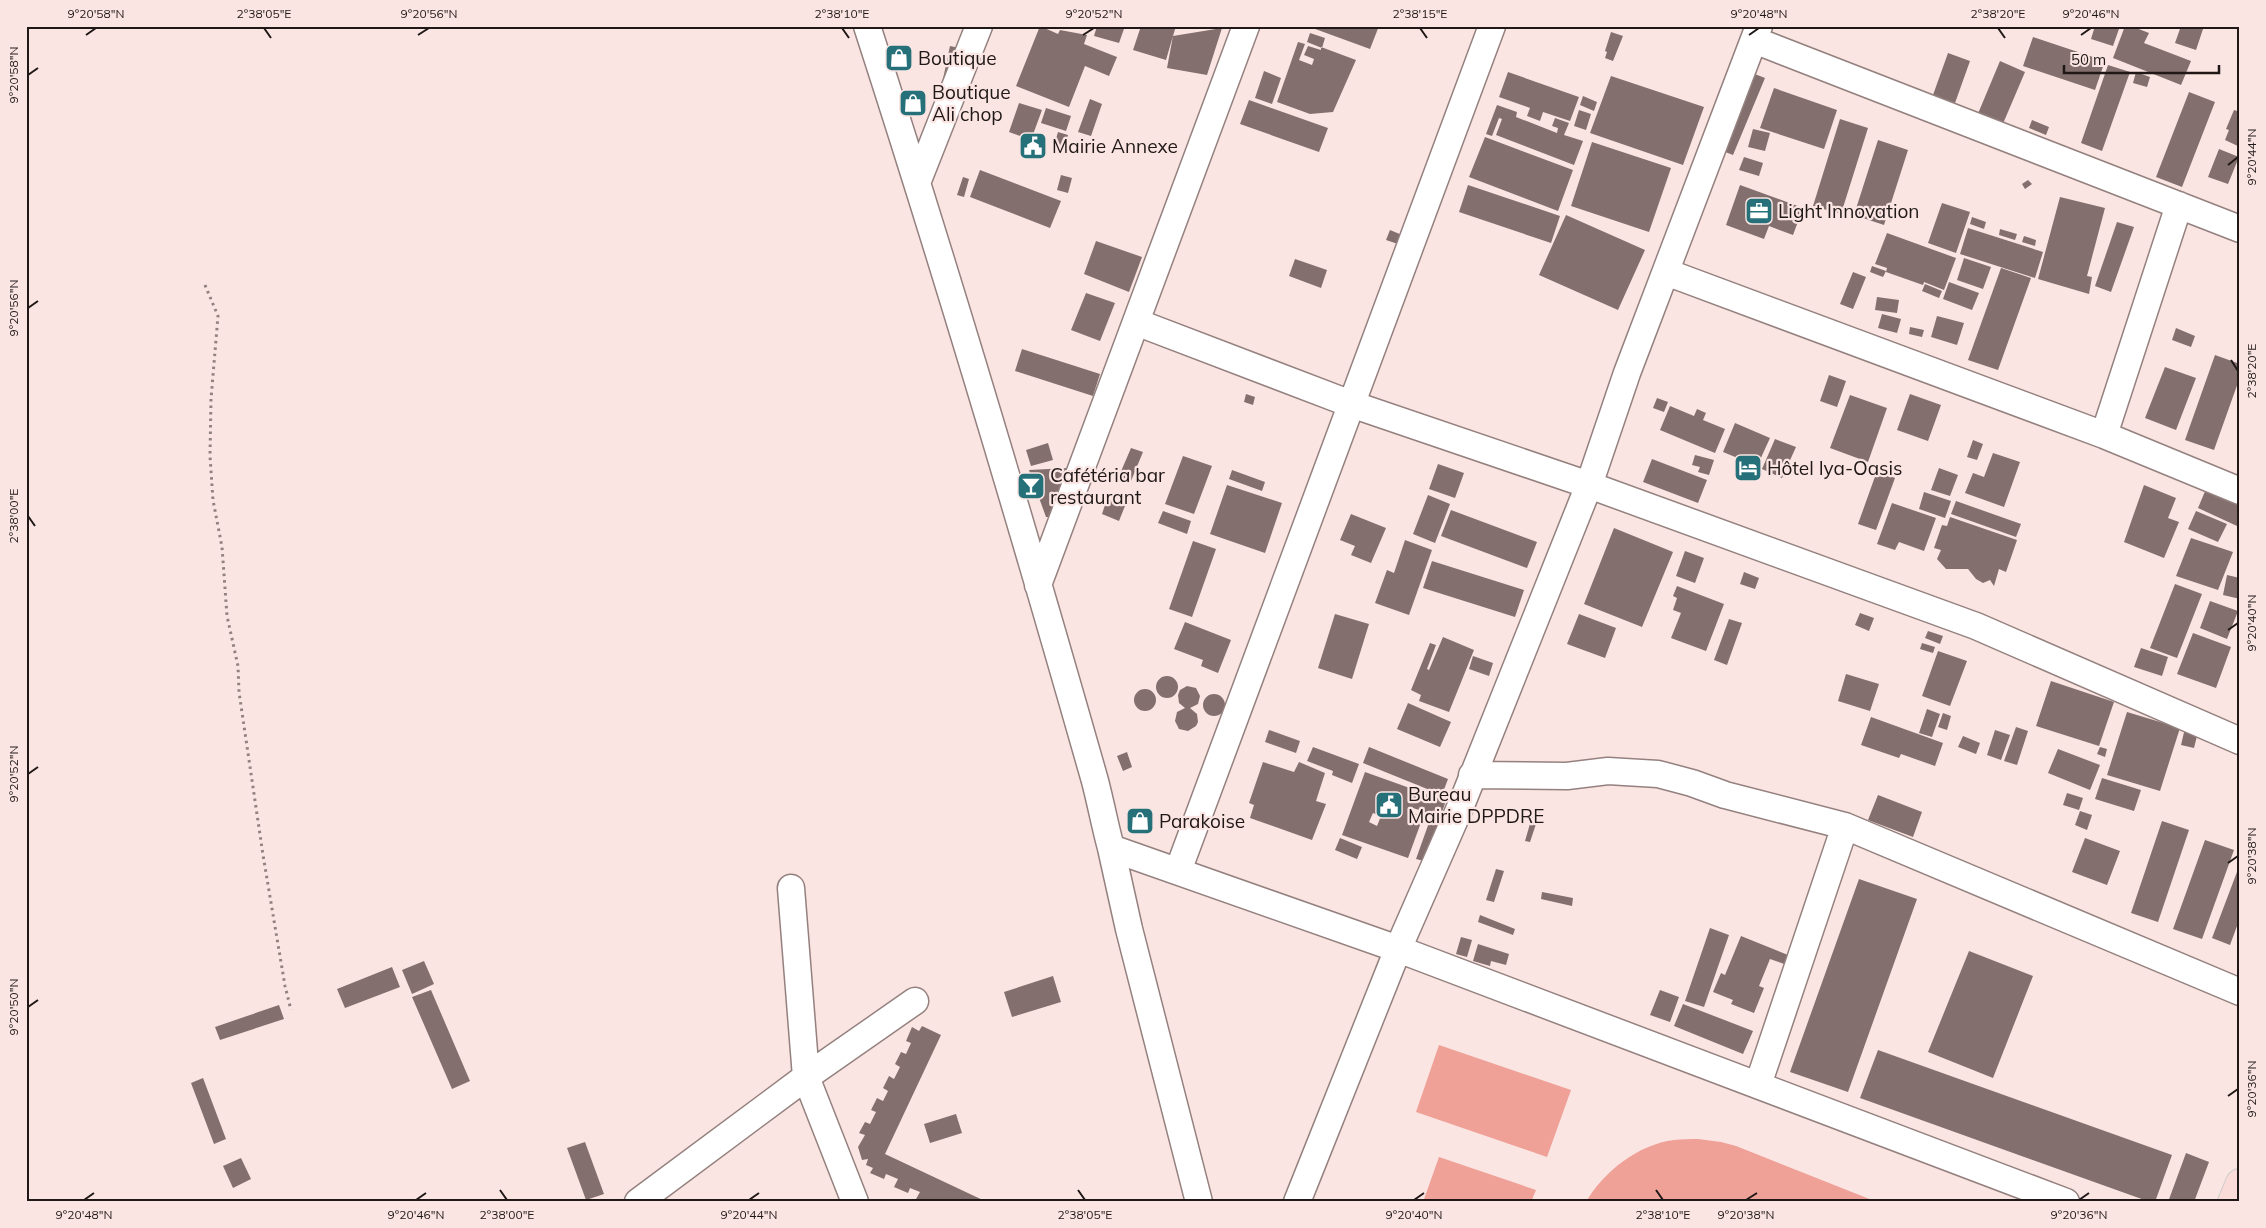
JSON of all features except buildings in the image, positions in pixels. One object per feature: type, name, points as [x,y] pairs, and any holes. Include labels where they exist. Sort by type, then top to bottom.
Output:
[{"type":"main road","points":[[2232,1202],[2240,1183]]},
{"type":"street","points":[[867,26],[918,183],[1096,785],[1129,929],[1199,1202]]},
{"type":"street","points":[[918,183],[979,26]]},
{"type":"street","points":[[1038,585],[1246,26]]},
{"type":"street","points":[[1178,871],[1492,26]]},
{"type":"street","points":[[1297,1202],[1398,949],[1462,803],[1589,484],[1627,373],[1757,33],[2240,229]]},
{"type":"street","points":[[2104,435],[2179,205]]},
{"type":"street","points":[[1666,272],[2104,435],[2240,490]]},
{"type":"street","points":[[1136,322],[1351,404],[1589,484],[1976,626],[2240,740]]},
{"type":"street","points":[[1472,775],[1567,776],[1608,771],[1658,774],[1692,783],[1725,795],[1845,826],[2240,992]]},
{"type":"street","points":[[1758,1085],[1845,826]]},
{"type":"street","points":[[1111,848],[1398,949],[2066,1202]]},
{"type":"street","points":[[791,888],[806,1076],[855,1202]]},
{"type":"street","points":[[638,1202],[806,1076],[915,1001]]},
{"type":"path","points":[[205,285],[218,316],[211,399],[210,456],[213,500],[222,547],[227,616],[238,666],[239,692],[263,855],[285,986],[291,1010]]},
{"type":"shaded area","points":[[1439,1045],[1571,1090],[1547,1157],[1416,1112]]},
{"type":"shaded area","points":[[1698,1139],[1736,1146],[1877,1202],[1586,1202],[1593,1191],[1612,1170],[1635,1153],[1661,1143]]},
{"type":"shaded area","points":[[1439,1157],[1536,1190],[1531,1202],[1423,1202]]},
{"type":"place","name":"Boutique","points":[[899,58]]},
{"type":"place","name":"Boutique Ali chop","points":[[913,103]]},
{"type":"place","name":"Mairie Annexe","points":[[1033,146]]},
{"type":"place","name":"Light Innovation","points":[[1759,211]]},
{"type":"place","name":"Hôtel Iya-Oasis","points":[[1748,468]]},
{"type":"place","name":"Cafétéria bar restaurant","points":[[1031,486]]},
{"type":"place","name":"Bureau Mairie DPPDRE","points":[[1389,805]]},
{"type":"place","name":"Parakoise","points":[[1140,821]]}]
